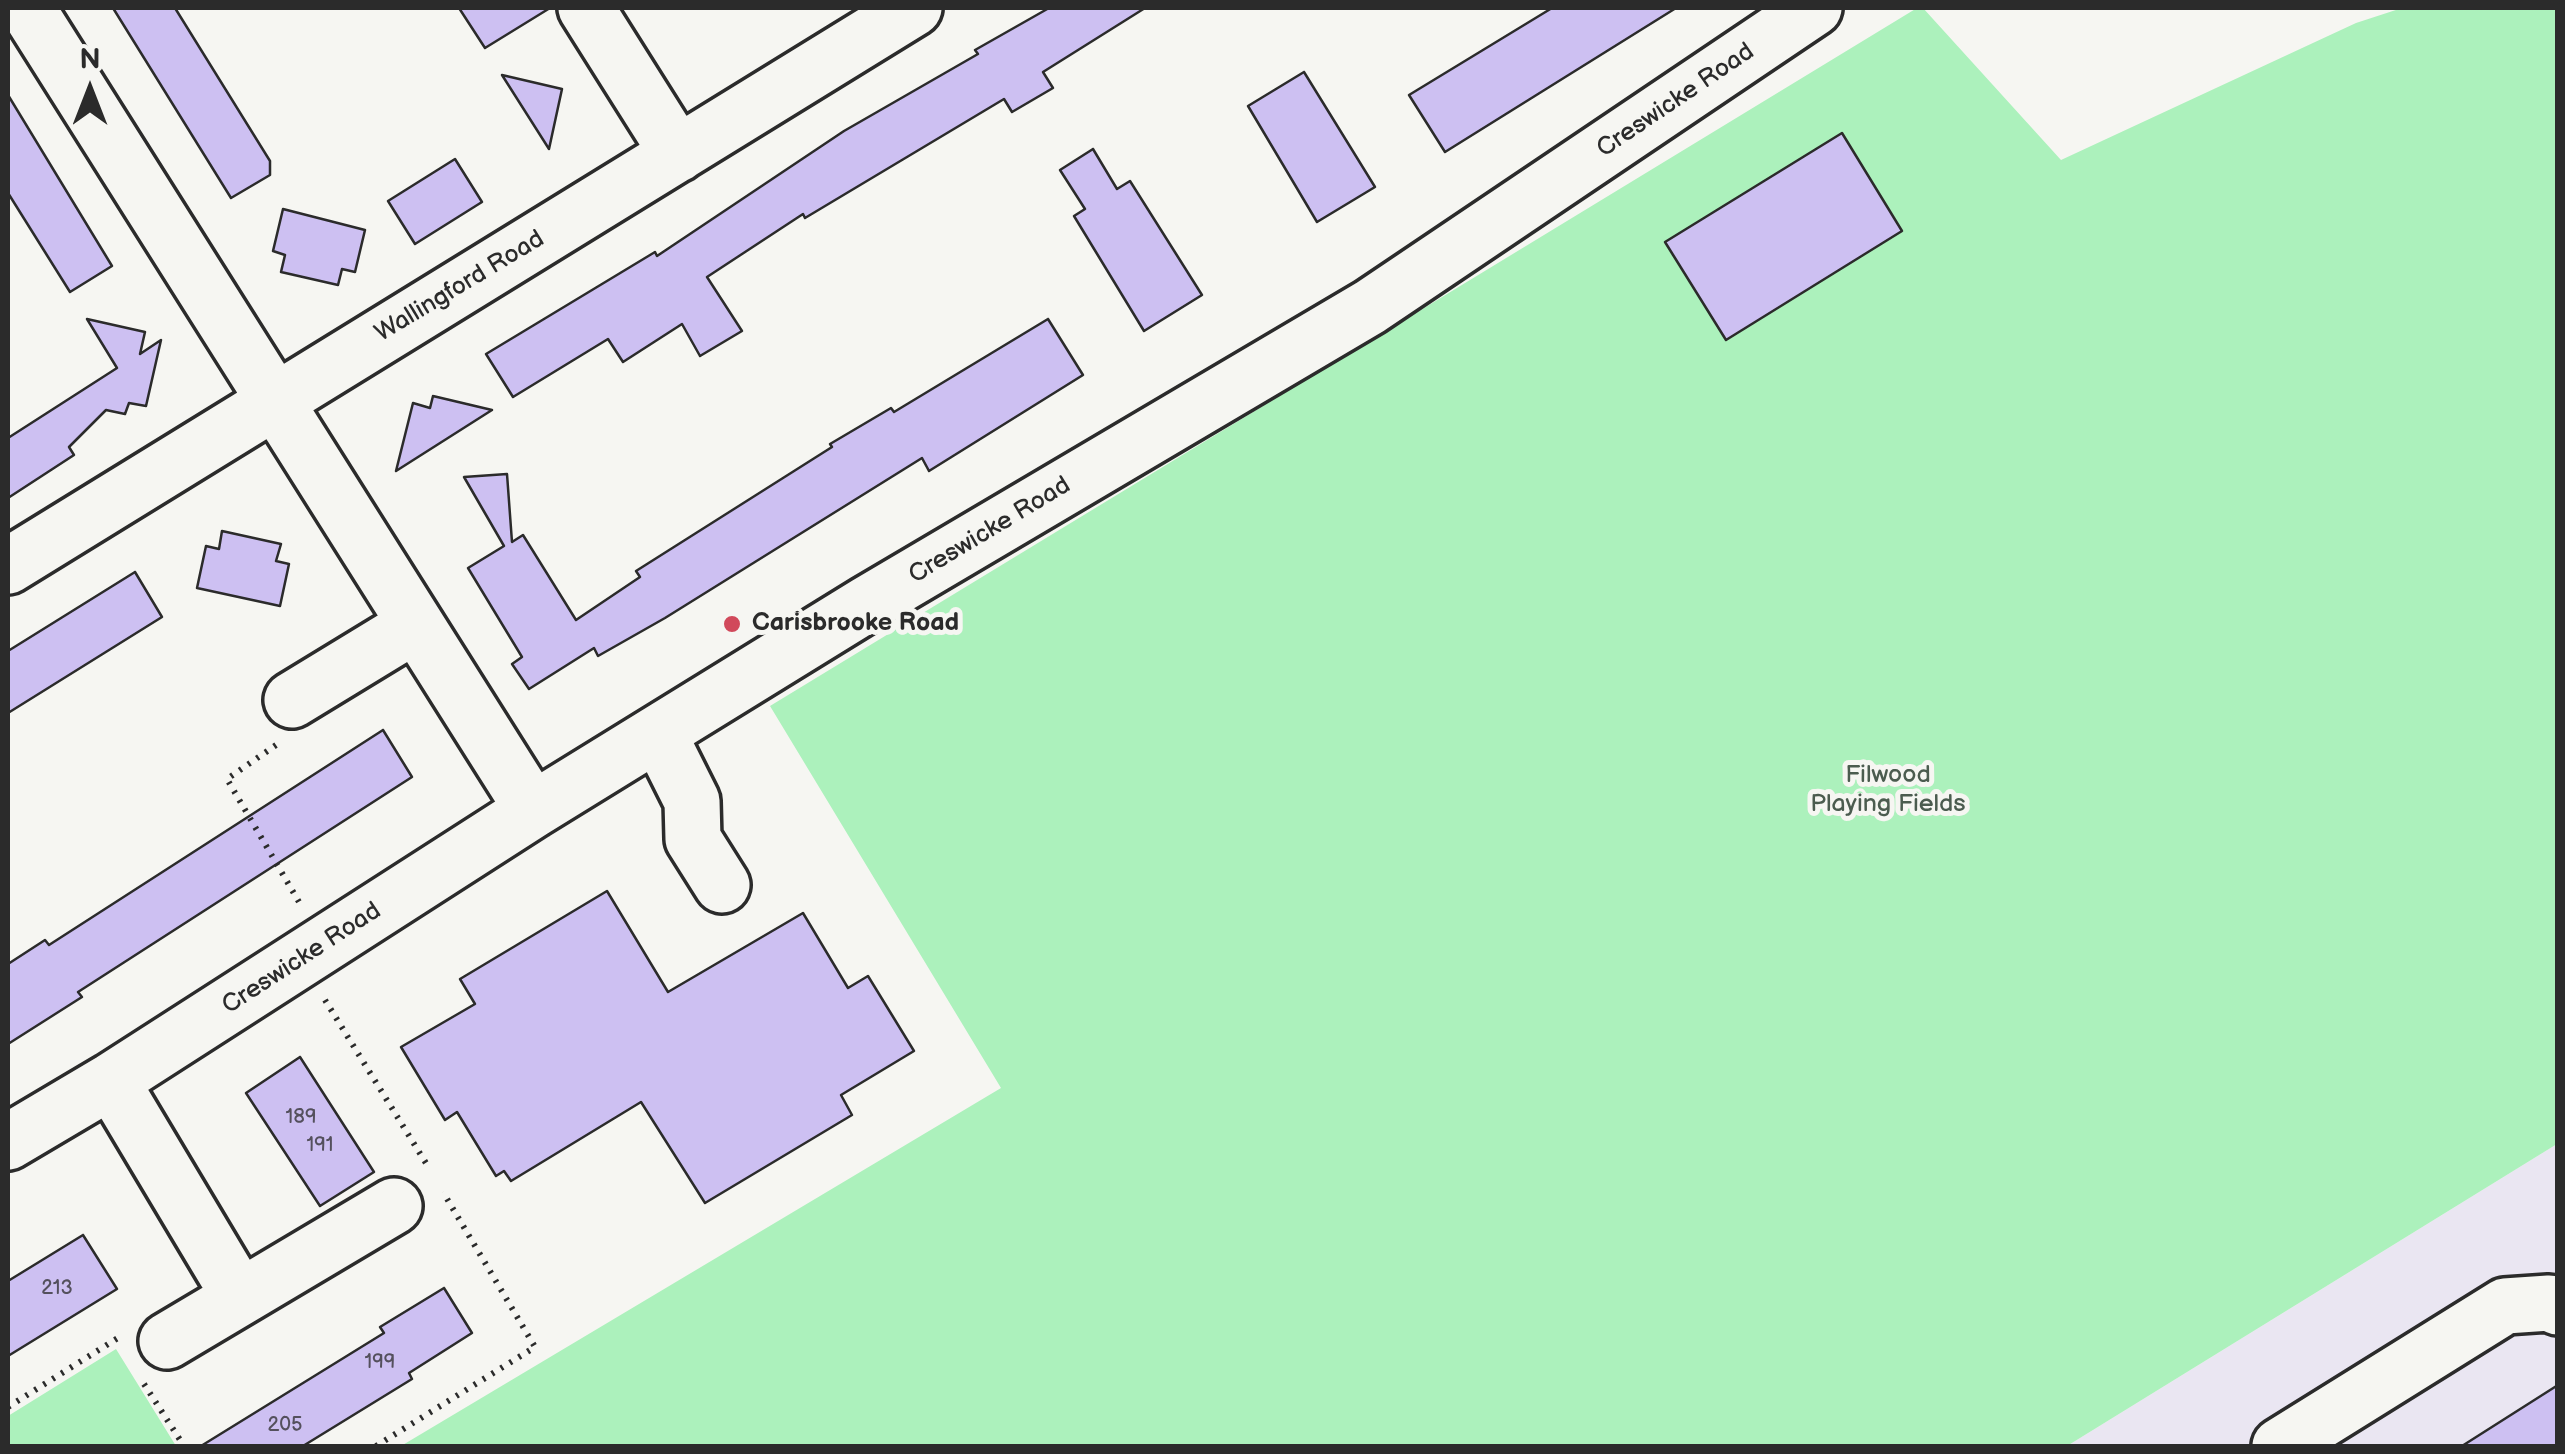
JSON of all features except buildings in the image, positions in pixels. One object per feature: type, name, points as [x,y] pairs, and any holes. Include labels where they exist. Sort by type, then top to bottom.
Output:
[{"type":"street","points":[[27,8],[533,810]]},
{"type":"street","points":[[586,8],[678,154]]},
{"type":"street","name":"Wallingford Road","points":[[8,566],[914,8]]},
{"type":"street","name":"Creswicke Road","points":[[8,1142],[111,1081],[533,810],[866,604],[1370,307],[1814,8]]},
{"type":"street","points":[[292,700],[416,625]]},
{"type":"street","points":[[659,735],[692,801],[693,839],[722,886]]},
{"type":"street","points":[[111,1081],[240,1297]]},
{"type":"street","points":[[136,1351],[240,1297],[394,1206]]},
{"type":"street","points":[[2280,1446],[2505,1306],[2549,1303],[2558,1307]]},
{"type":"path","points":[[292,700],[288,736],[227,780],[324,945],[318,989],[535,1347],[376,1446]]},
{"type":"path","points":[[8,1406],[136,1351],[184,1446]]},
{"type":"shaded area","points":[[2557,1144],[2557,1446],[2067,1446]]},
{"type":"green space","name":"Filwood Playing Fields","points":[[1917,8],[1923,8],[2061,160],[2356,23],[2402,8],[2557,8],[2557,1144],[2067,1446],[401,1446],[1001,1088],[770,706]]},
{"type":"green space","points":[[116,1349],[176,1446],[8,1446],[8,1416]]},
{"type":"place","name":"Carisbrooke Road","points":[[732,624]]}]
